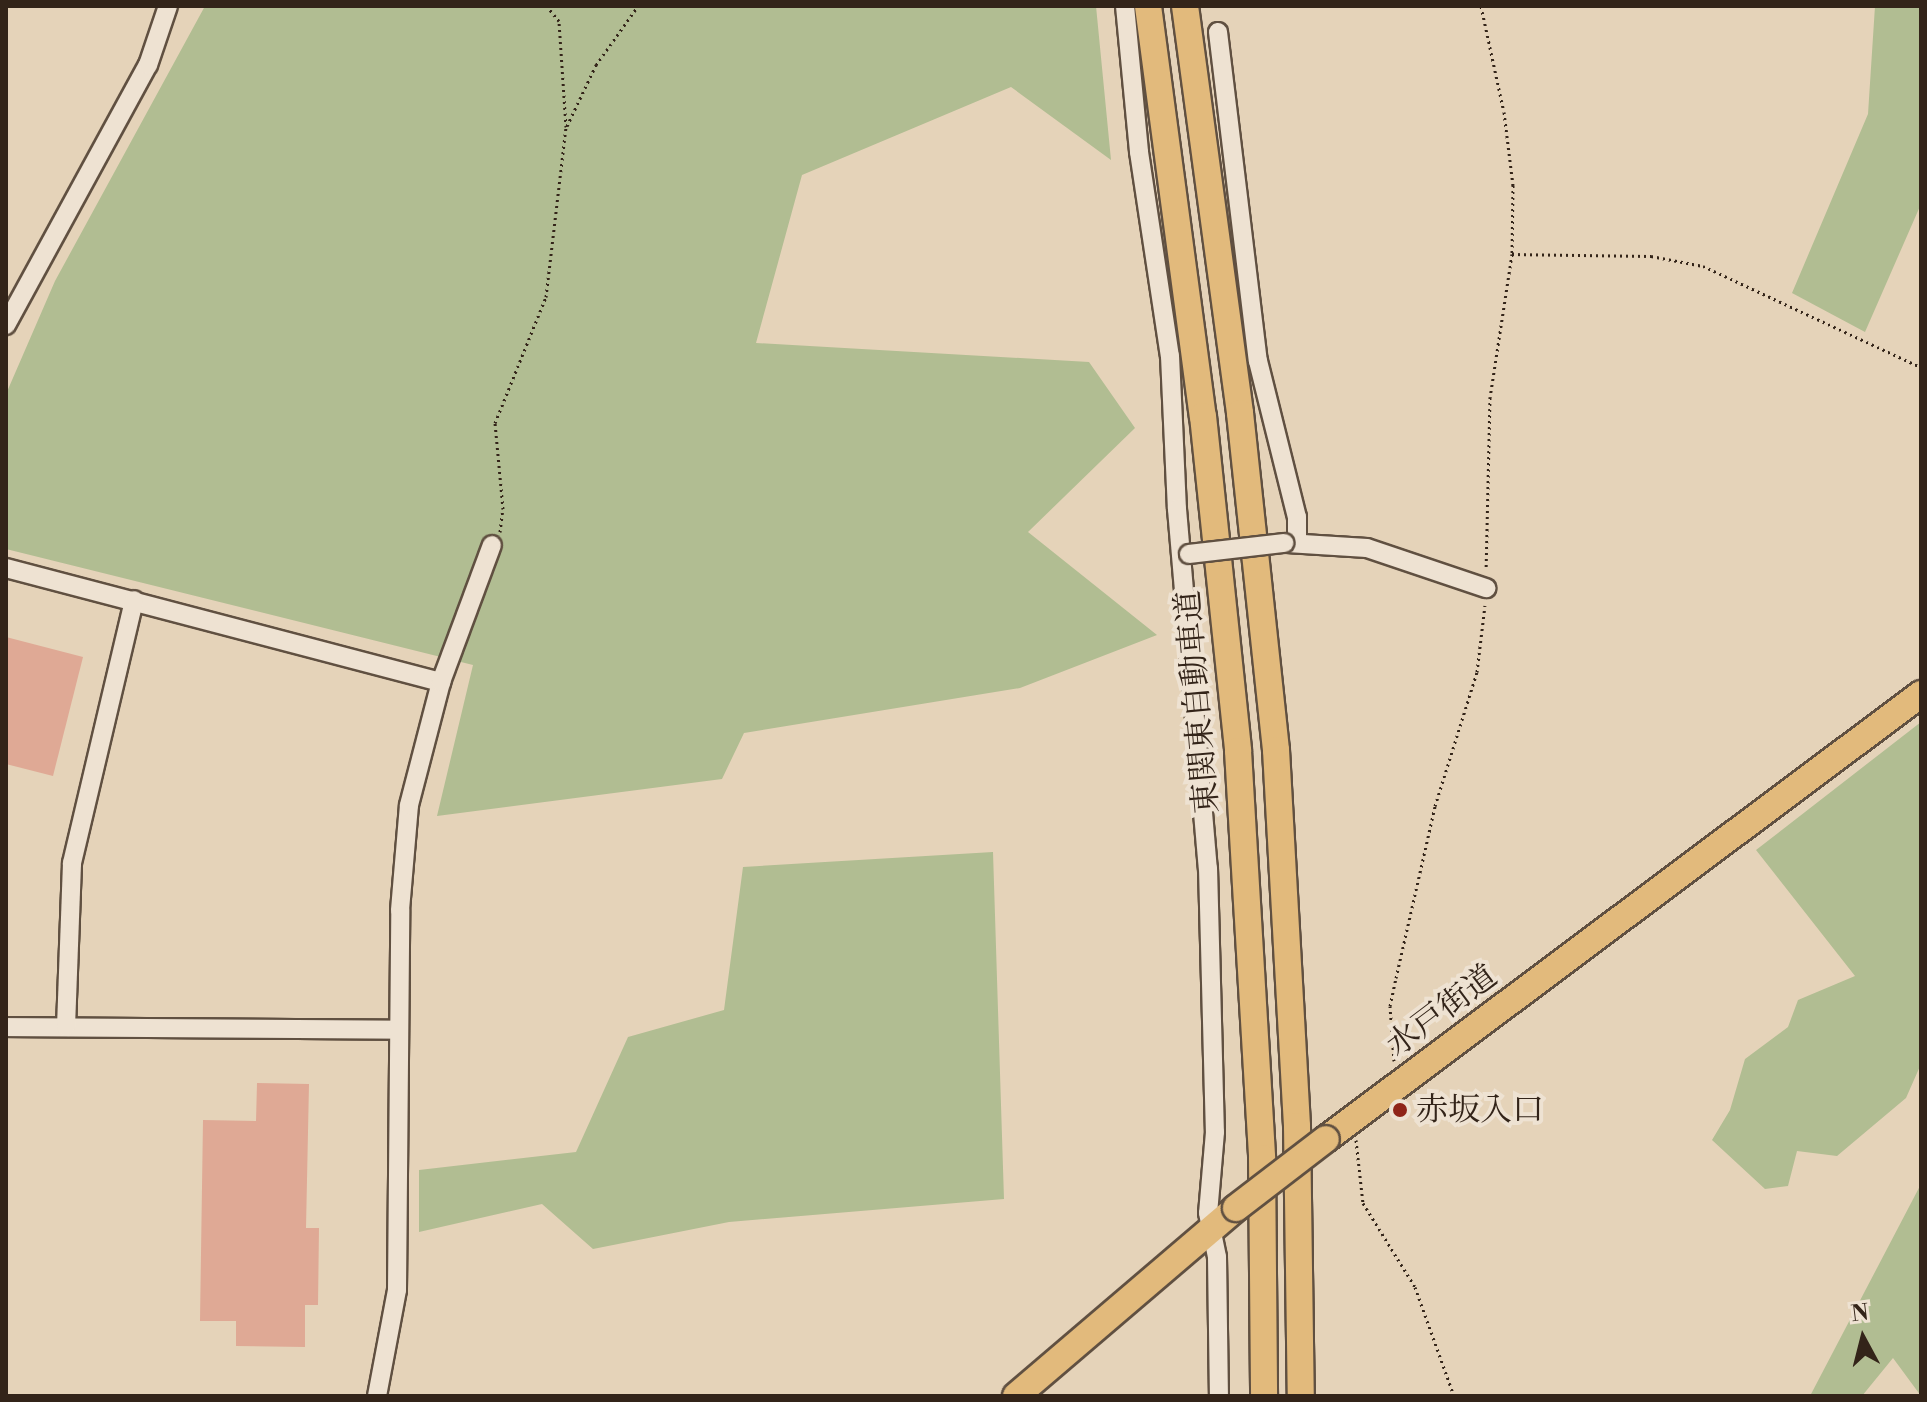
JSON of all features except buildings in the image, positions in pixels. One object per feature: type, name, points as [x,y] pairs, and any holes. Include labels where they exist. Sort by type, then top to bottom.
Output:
[{"type":"highway","name":"東関東自動車道","points":[[1148,6],[1203,416],[1238,751],[1262,1143],[1264,1396]]},
{"type":"highway","points":[[1185,6],[1240,413],[1276,750],[1297,1126],[1301,1396]]},
{"type":"highway","name":"水戸街道","points":[[1016,1396],[1210,1227],[1921,694]]},
{"type":"street","points":[[6,325],[148,65],[168,6]]},
{"type":"street","points":[[1125,6],[1139,152],[1170,356],[1208,868],[1215,1132],[1208,1195],[1210,1227],[1217,1257],[1219,1396]]},
{"type":"street","points":[[1218,32],[1258,361],[1297,517],[1290,543]]},
{"type":"street","points":[[1185,555],[1290,543],[1367,548],[1486,588]]},
{"type":"street","points":[[377,1396],[397,1290],[399,1030],[405,831],[441,682],[492,545]]},
{"type":"street","points":[[6,568],[441,682]]},
{"type":"street","points":[[66,1027],[72,863],[134,600]]},
{"type":"street","points":[[6,1027],[399,1030]]},
{"type":"path","points":[[492,545],[502,530],[503,509],[495,423],[546,297],[566,127],[559,21],[547,6]]},
{"type":"path","points":[[566,127],[596,65],[638,6]]},
{"type":"path","points":[[1398,1086],[1390,1006],[1435,806],[1477,672],[1486,588],[1490,397],[1512,254],[1511,149],[1481,6]]},
{"type":"path","points":[[1512,254],[1651,256],[1703,266],[1921,367]]},
{"type":"path","points":[[1347,1123],[1359,1147],[1363,1203],[1415,1287],[1454,1396]]},
{"type":"green space","points":[[205,6],[1096,6],[1111,160],[1011,87],[802,175],[756,343],[1089,362],[1135,428],[1028,532],[1157,635],[1020,688],[744,733],[722,779],[437,816],[473,665],[6,549],[6,394],[55,281]]},
{"type":"green space","points":[[1875,6],[1921,6],[1921,204],[1865,332],[1792,293],[1868,114]]},
{"type":"green space","points":[[1921,722],[1921,1064],[1906,1098],[1837,1156],[1797,1151],[1788,1186],[1765,1189],[1712,1140],[1730,1110],[1745,1059],[1788,1027],[1798,1000],[1855,976],[1756,850]]},
{"type":"green space","points":[[993,852],[1004,1199],[729,1222],[593,1249],[542,1204],[419,1232],[419,1170],[576,1152],[628,1037],[724,1010],[743,867]]},
{"type":"green space","points":[[1921,1184],[1921,1396],[1893,1358],[1862,1396],[1810,1396]]},
{"type":"place","name":"赤坂入口","points":[[1400,1110]]}]
